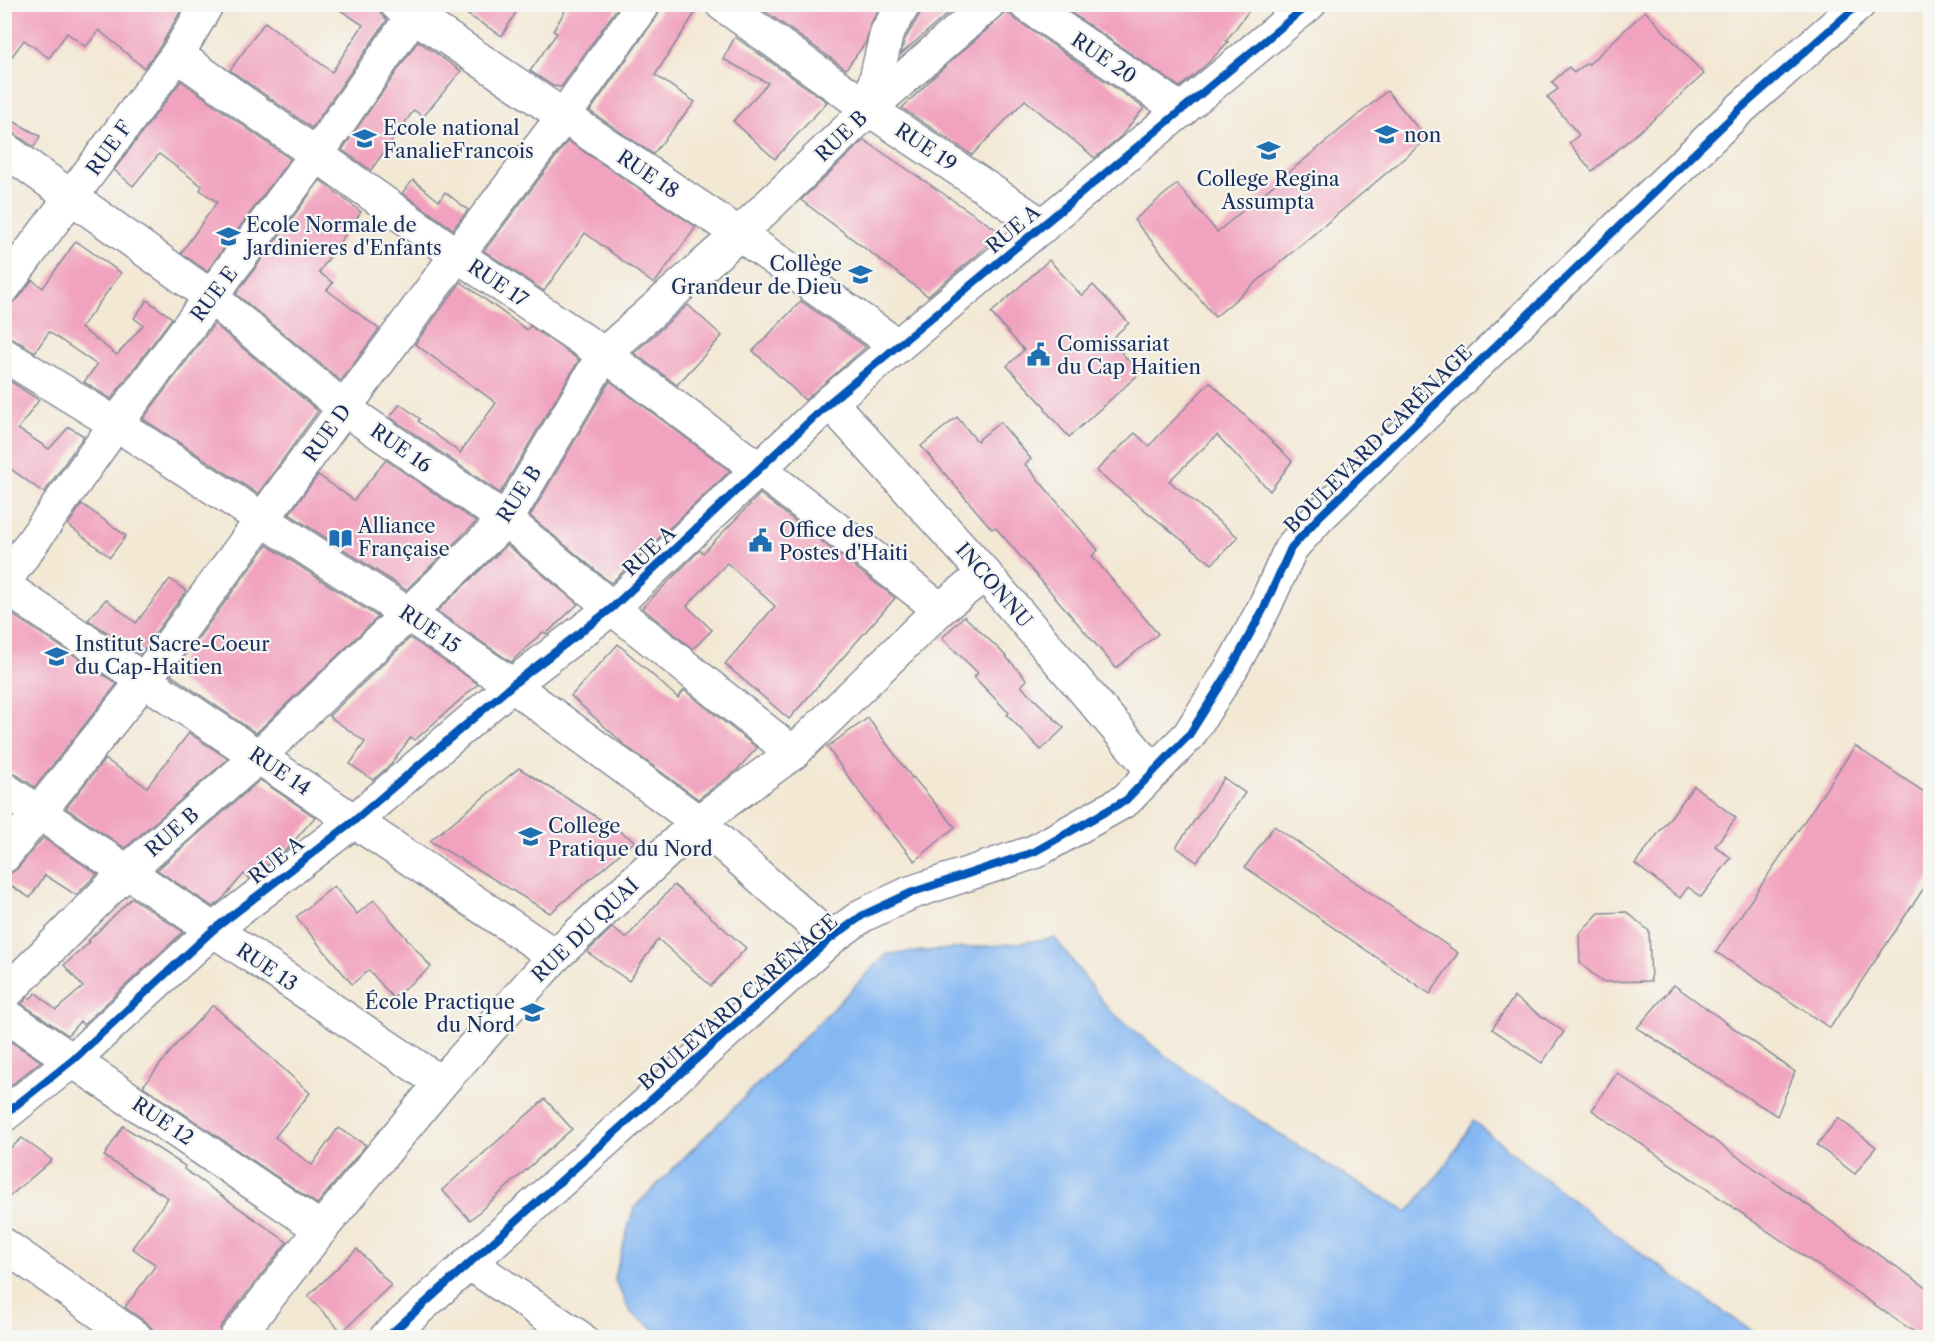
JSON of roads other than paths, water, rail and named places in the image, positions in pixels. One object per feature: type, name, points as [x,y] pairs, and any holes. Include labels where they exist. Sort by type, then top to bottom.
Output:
[{"type":"street","name":"RUE F","points":[[4,287],[177,55],[207,4]]},
{"type":"street","name":"RUE D","points":[[4,856],[144,680],[457,255],[563,117],[643,4]]},
{"type":"street","name":"RUE 19","points":[[722,4],[869,109],[1043,226]]},
{"type":"street","points":[[869,109],[886,32],[904,4]]},
{"type":"street","name":"RUE B","points":[[4,995],[126,872],[258,757],[506,520],[604,354],[739,234],[869,109],[988,4]]},
{"type":"street","name":"RUE 20","points":[[1026,4],[1182,111]]},
{"type":"street","name":"RUE A","points":[[4,1114],[74,1059],[213,930],[354,821],[512,685],[612,609],[830,402],[1309,4]]},
{"type":"street","name":"BOULEVARD CARÉNAGE","points":[[386,1338],[830,939],[862,915],[910,893],[1034,852],[1126,800],[1189,735],[1232,667],[1259,618],[1291,548],[1319,517],[1738,110],[1858,5]]},
{"type":"street","name":"RUE 18","points":[[411,8],[563,117],[739,234],[898,346]]},
{"type":"street","name":"RUE E","points":[[4,584],[116,424],[316,155],[411,8]]},
{"type":"street","name":"RUE 17","points":[[177,55],[457,255],[604,354],[760,470]]},
{"type":"street","name":"RUE 16","points":[[4,148],[211,297],[345,409],[506,520],[612,609],[793,753]]},
{"type":"street","name":"RUE 15","points":[[4,355],[116,424],[408,614],[512,685],[698,822],[830,939]]},
{"type":"street","name":"INCONNU","points":[[830,402],[985,574],[1154,772]]},
{"type":"street","points":[[760,470],[940,609]]},
{"type":"street","name":"RUE DU QUAI","points":[[236,1338],[321,1228],[441,1083],[555,956],[698,822],[793,753],[940,609],[985,574]]},
{"type":"street","name":"RUE 14","points":[[4,584],[555,956]]},
{"type":"street","name":"RUE 13","points":[[4,789],[441,1083]]},
{"type":"street","name":"RUE 12","points":[[4,1014],[74,1059],[321,1228]]},
{"type":"street","points":[[4,1245],[136,1338]]},
{"type":"street","points":[[469,1263],[580,1338]]},
{"type":"water","points":[[1055,938],[1109,1010],[1168,1058],[1332,1168],[1408,1212],[1447,1164],[1473,1121],[1651,1260],[1762,1337],[667,1338],[630,1312],[614,1278],[634,1208],[887,954],[1002,945]]},
{"type":"place","name":"non","points":[[1386,135]]},
{"type":"place","name":"Ecole national FanalieFrancois","points":[[365,139]]},
{"type":"place","name":"College Regina Assumpta","points":[[1268,151]]},
{"type":"place","name":"Ecole Normale de Jardinieres d'Enfants","points":[[228,236]]},
{"type":"place","name":"Collège Grandeur de Dieu","points":[[860,275]]},
{"type":"place","name":"Comissariat du Cap Haitien","points":[[1039,355]]},
{"type":"place","name":"Alliance Française","points":[[340,538]]},
{"type":"place","name":"Office des Postes d'Haiti","points":[[761,541]]},
{"type":"place","name":"Institut Sacre-Coeur du Cap-Haitien","points":[[57,656]]},
{"type":"place","name":"College Pratique du Nord","points":[[530,837]]},
{"type":"place","name":"École Practique du Nord","points":[[533,1013]]}]
